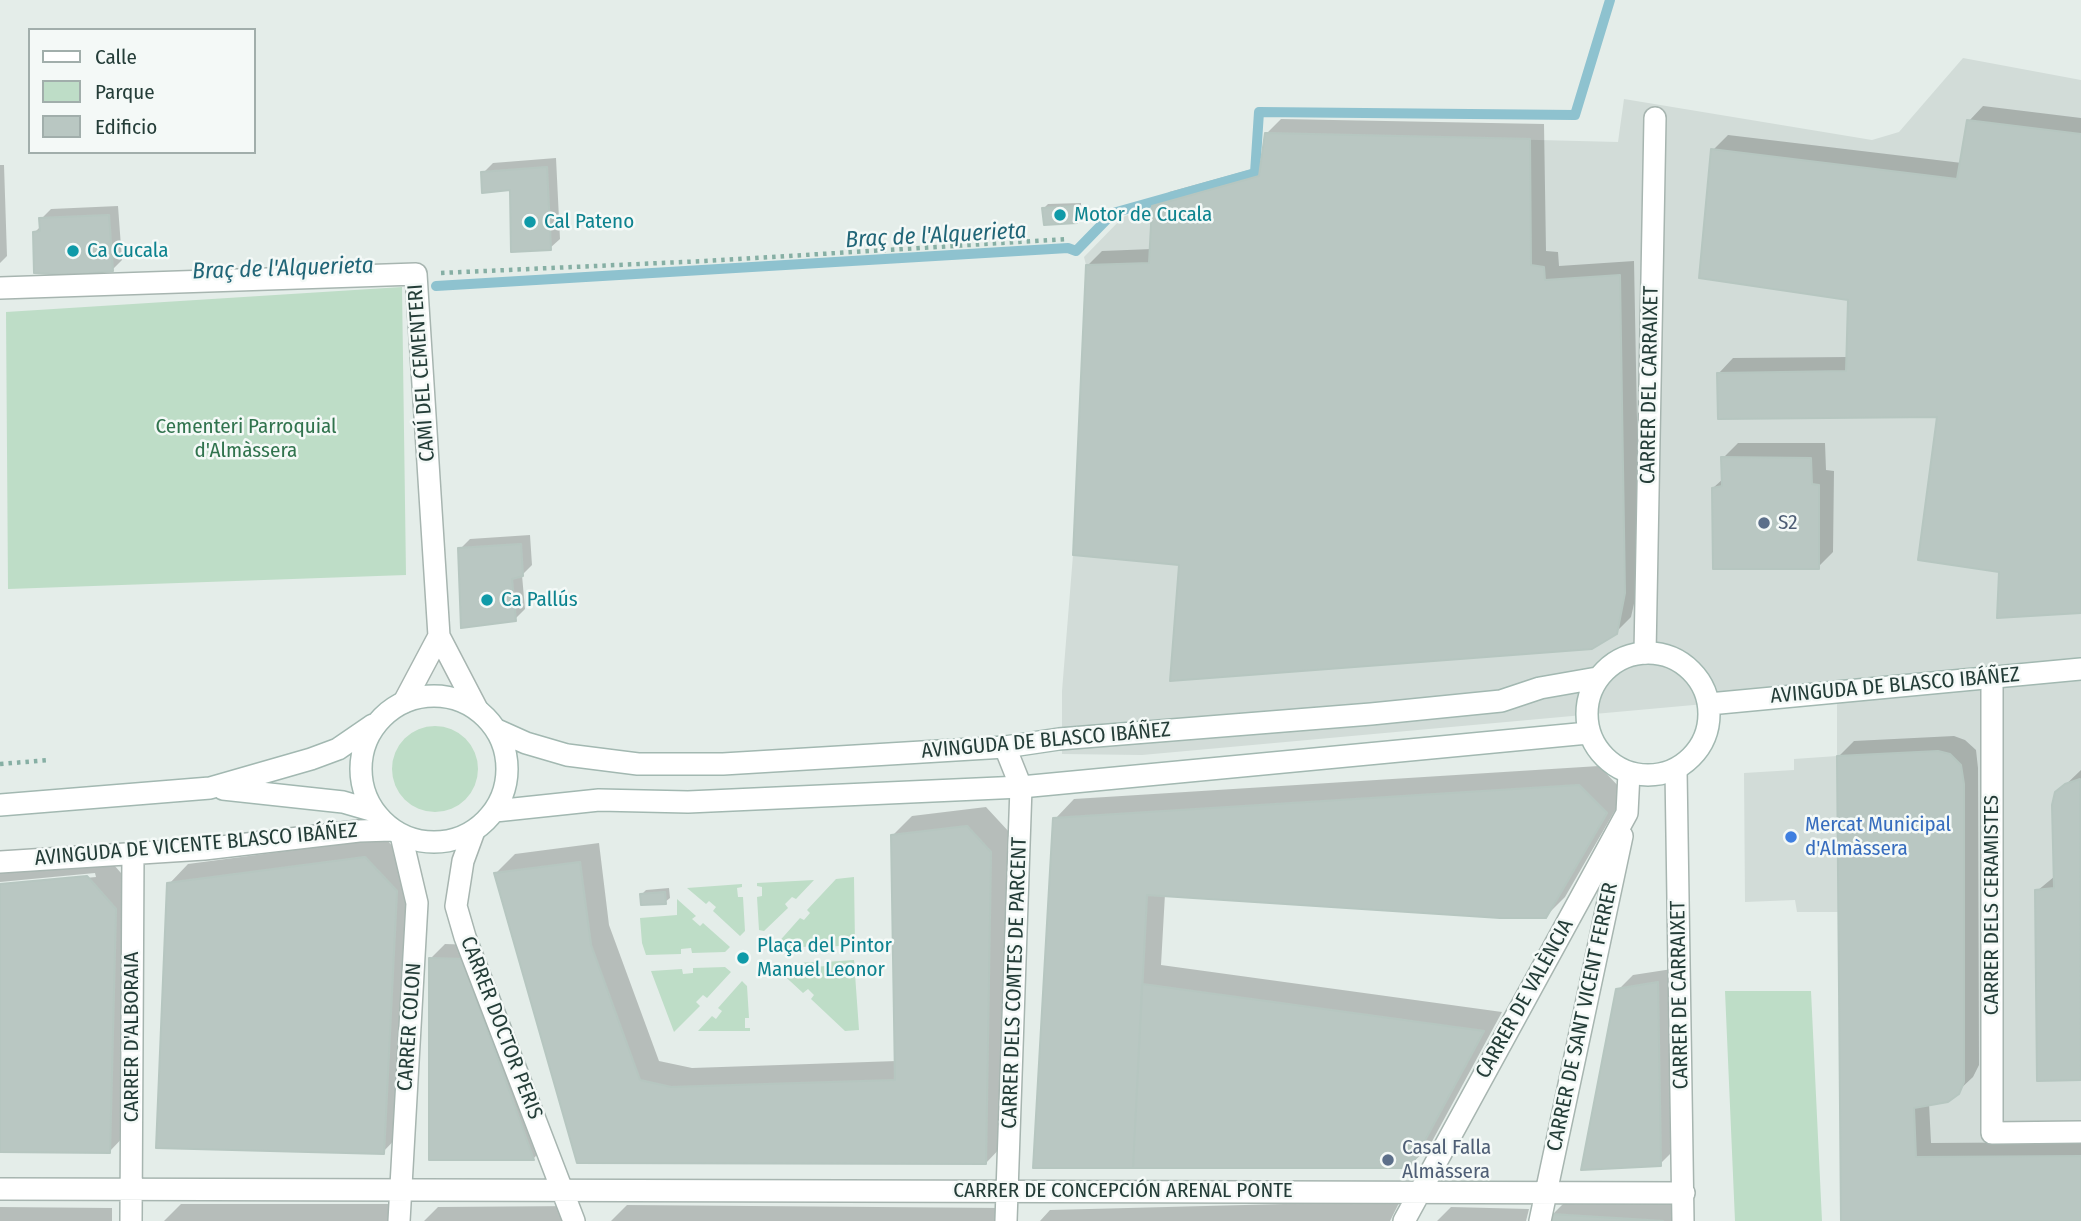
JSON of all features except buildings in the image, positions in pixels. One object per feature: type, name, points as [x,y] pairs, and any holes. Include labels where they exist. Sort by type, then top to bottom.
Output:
[{"type":"street","name":"CARRER DEL CARRAIXET","points":[[1645,653],[1655,118]]},
{"type":"street","name":"CAMÍ DEL CEMENTERI","points":[[0,288],[416,274],[439,636]]},
{"type":"street","points":[[404,702],[439,636]]},
{"type":"street","points":[[377,722],[365,743],[360,766],[363,790],[374,811],[397,832],[419,841],[457,839],[474,831],[495,811],[504,792],[508,771],[505,749],[496,730],[477,709],[439,636]]},
{"type":"street","points":[[1645,653],[1664,654],[1683,663],[1698,678],[1709,704],[1709,726],[1705,739],[1693,757],[1676,770],[1650,776],[1629,773],[1614,766],[1598,752],[1588,733],[1586,719],[1588,698],[1597,678],[1624,657],[1645,653]]},
{"type":"street","name":"AVINGUDA DE BLASCO IBÁÑEZ","points":[[1709,704],[2081,669]]},
{"type":"street","name":"CARRER DELS CERAMISTES","points":[[1993,677],[1992,1133],[2081,1132]]},
{"type":"street","name":"AVINGUDA DE BLASCO IBÁÑEZ","points":[[496,730],[526,743],[567,755],[638,764],[723,764],[1005,747],[1059,739],[1501,701],[1540,688],[1597,678]]},
{"type":"street","points":[[210,788],[338,749],[404,702],[429,695],[454,698],[477,709]]},
{"type":"street","name":"AVINGUDA DE BLASCO IBÁÑEZ","points":[[495,811],[599,800],[688,802],[1021,787],[1588,733]]},
{"type":"street","name":"CARRER DELS COMTES DE PARCENT","points":[[1005,747],[1021,787],[1006,1221]]},
{"type":"street","name":"CARRER DE CARRAIXET","points":[[1676,770],[1683,1221]]},
{"type":"street","name":"CARRER DE VALÈNCIA","points":[[1404,1221],[1627,813],[1629,773]]},
{"type":"street","points":[[0,804],[210,788],[343,802],[374,811]]},
{"type":"street","name":"CARRER DE SANT VICENT FERRER","points":[[1540,1221],[1627,813]]},
{"type":"street","name":"AVINGUDA DE VICENTE BLASCO IBÁÑEZ","points":[[0,862],[204,849],[359,831],[397,832]]},
{"type":"street","name":"CARRER DOCTOR PERIS","points":[[474,831],[463,861],[456,906],[465,937],[574,1221]]},
{"type":"street","name":"CARRER COLON","points":[[397,832],[417,903],[399,1221]]},
{"type":"street","name":"CARRER D'ALBORAIA","points":[[131,1221],[133,853]]},
{"type":"street","name":"CARRER DE CONCEPCIÓN ARENAL PONTE","points":[[0,1189],[1419,1192],[1547,1195],[1684,1193]]},
{"type":"path","points":[[416,274],[705,261],[1068,239]]},
{"type":"path","points":[[0,764],[50,760]]},
{"type":"shaded area","points":[[1963,58],[2081,80],[2081,1221],[1841,1221],[1838,912],[1797,912],[1795,900],[1745,902],[1744,773],[1794,770],[1794,759],[1837,756],[1837,692],[1142,755],[1062,754],[1062,691],[1073,555],[1086,265],[1084,257],[1123,217],[1152,206],[1259,176],[1265,133],[1618,142],[1624,99],[1872,140],[1899,132]]},
{"type":"green space","name":"Cementeri Parroquial d'Almàssera","points":[[402,287],[406,575],[8,589],[6,312]]},
{"type":"green space","points":[[435,726],[459,733],[471,745],[478,769],[471,793],[459,805],[435,812],[411,805],[399,793],[392,769],[399,745],[411,733]]},
{"type":"green space","points":[[854,877],[855,945],[824,947],[823,942],[814,942],[814,946],[780,949],[776,945],[800,918],[804,920],[810,913],[807,910],[836,879]]},
{"type":"green space","points":[[814,880],[796,899],[792,897],[785,904],[788,908],[764,931],[759,930],[757,897],[762,896],[762,887],[757,886],[757,883]]},
{"type":"green space","points":[[742,884],[742,887],[737,888],[738,897],[743,897],[745,931],[740,936],[713,911],[716,907],[709,901],[706,904],[687,888]]},
{"type":"green space","points":[[677,899],[696,916],[692,919],[700,926],[703,923],[730,947],[725,952],[692,953],[691,948],[681,949],[681,954],[646,955],[640,918],[677,915]]},
{"type":"green space","points":[[854,960],[859,1030],[845,1031],[811,999],[814,995],[808,989],[803,993],[777,969],[781,964],[814,962],[815,967],[825,966],[825,962]]},
{"type":"green space","points":[[725,967],[731,972],[707,998],[703,995],[696,1002],[700,1006],[674,1032],[651,971],[682,969],[683,974],[693,973],[693,968]]},
{"type":"green space","points":[[742,981],[747,986],[749,1018],[745,1018],[745,1028],[750,1028],[750,1031],[698,1031],[712,1016],[716,1019],[722,1011],[718,1008]]},
{"type":"green space","points":[[1725,991],[1811,991],[1822,1221],[1735,1221]]},
{"type":"waterway","name":"Braç de l'Alquerieta","points":[[436,286],[1068,248],[1076,251],[1113,213],[1255,173],[1259,112],[1575,115],[1610,0]]},
{"type":"place","name":"Motor de Cucala","points":[[1060,215]]},
{"type":"place","name":"Cal Pateno","points":[[530,222]]},
{"type":"place","name":"Ca Cucala","points":[[73,251]]},
{"type":"place","name":"S2","points":[[1764,523]]},
{"type":"place","name":"Ca Pallús","points":[[487,600]]},
{"type":"place","name":"Mercat Municipal d'Almàssera","points":[[1791,837]]},
{"type":"place","name":"Plaça del Pintor Manuel Leonor","points":[[743,958]]},
{"type":"place","name":"Casal Falla Almàssera","points":[[1388,1160]]}]
